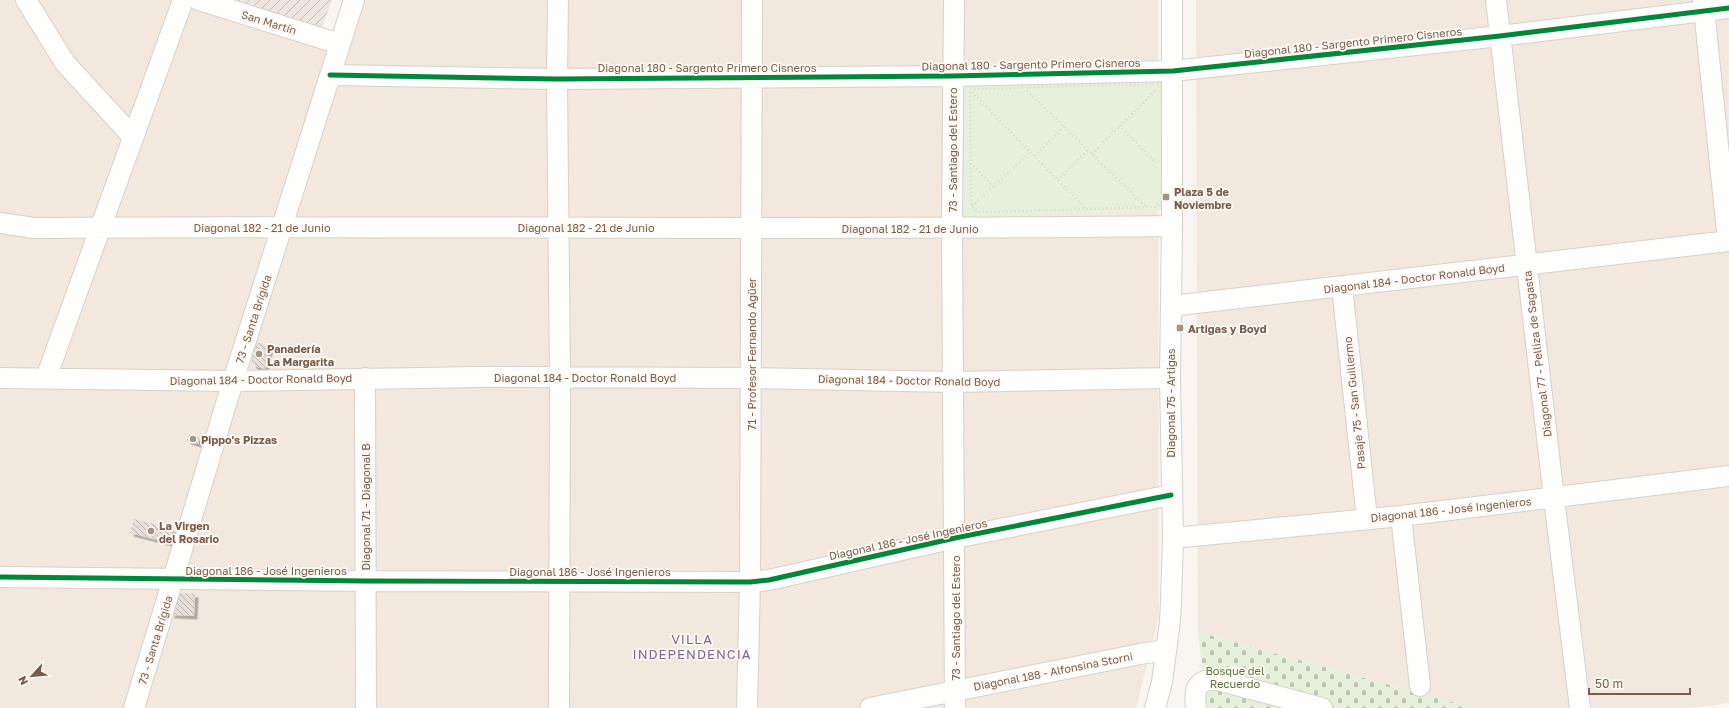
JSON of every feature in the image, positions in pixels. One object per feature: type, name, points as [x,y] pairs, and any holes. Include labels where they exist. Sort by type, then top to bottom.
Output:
[{"type":"street","points":[[26,0],[65,63],[78,79],[133,137]]},
{"type":"street","points":[[46,378],[183,0]]},
{"type":"street","name":"San Martín","points":[[199,0],[340,44]]},
{"type":"street","name":"73 - Santa Brígida","points":[[134,708],[233,381],[354,0]]},
{"type":"street","points":[[558,0],[557,79],[560,378],[559,708]]},
{"type":"street","name":"71 - Profesor Fernando Agüer","points":[[748,708],[750,582],[752,0]]},
{"type":"street","name":"73 - Santiago del Estero","points":[[954,0],[952,76],[952,229],[956,699]]},
{"type":"street","name":"Diagonal 75 - Artigas","points":[[1155,708],[1162,682],[1170,621],[1173,538],[1170,378],[1172,226],[1166,78],[1172,0]]},
{"type":"street","name":"Diagonal 77 - Pelliza de Sagasta","points":[[1496,0],[1580,708]]},
{"type":"street","points":[[1703,6],[1729,241]]},
{"type":"street","name":"Diagonal 180 - Sargento Primero Cisneros","points":[[330,75],[557,79],[952,76],[1166,78],[1500,36],[1703,6],[1729,8]]},
{"type":"street","name":"Diagonal 182 - 21 de Junio","points":[[0,223],[34,228],[751,227],[952,229],[1172,226]]},
{"type":"street","name":"Diagonal 184 - Doctor Ronald Boyd","points":[[1171,306],[1729,241]]},
{"type":"street","name":"Pasaje 75 - San Guillermo","points":[[1342,287],[1367,519]]},
{"type":"street","name":"Diagonal 184 - Doctor Ronald Boyd","points":[[0,378],[233,381],[365,378],[751,378],[953,382],[1170,378]]},
{"type":"street","name":"Diagonal 71 - Diagonal B","points":[[365,378],[366,708]]},
{"type":"street","name":"Diagonal 186 - José Ingenieros","points":[[1173,538],[1401,516],[1729,476]]},
{"type":"street","name":"Diagonal 186 - José Ingenieros","points":[[0,577],[366,581],[560,580],[750,582],[769,580],[955,538],[1171,495]]},
{"type":"street","points":[[1401,516],[1420,686]]},
{"type":"street","name":"Diagonal 188 - Alfonsina Storni","points":[[870,708],[956,699],[1140,654],[1166,650]]},
{"type":"street","points":[[1196,708],[1196,690],[1202,682],[1214,679],[1322,708]]},
{"type":"path","points":[[970,89],[1024,88],[1166,78]]},
{"type":"path","points":[[1092,154],[1166,78]]},
{"type":"path","points":[[970,89],[971,206],[978,212],[1147,208],[1155,207],[1161,203],[1163,170],[1162,94],[1166,78]]},
{"type":"path","points":[[1024,88],[1147,208]]},
{"type":"path","points":[[970,89],[1088,210]]},
{"type":"path","points":[[1119,126],[1163,170]]},
{"type":"path","points":[[1035,156],[1064,127]]},
{"type":"path","points":[[1058,180],[1088,150]]},
{"type":"path","points":[[967,210],[1031,152]]},
{"type":"path","points":[[966,158],[994,186]]},
{"type":"shaded area","points":[[0,0],[175,0],[342,50],[360,0],[1158,0],[1159,616],[1136,708],[0,708]]},
{"type":"shaded area","points":[[236,0],[332,0],[322,28]]},
{"type":"shaded area","points":[[1196,0],[1729,0],[1729,703],[1688,708],[1473,708],[1198,632]]},
{"type":"green space","points":[[1168,77],[1169,210],[957,218],[957,81]]},
{"type":"green space","name":"Bosque del Recuerdo","points":[[1198,632],[1473,708],[1193,708],[1203,678]]},
{"type":"building","points":[[255,342],[270,346],[265,369],[254,366],[251,362]]},
{"type":"building","name":"Pippo's Pizzas","points":[[189,434],[200,437],[198,444],[187,441]]},
{"type":"building","name":"La Virgen del Rosario","points":[[134,519],[173,529],[169,543],[130,533]]},
{"type":"building","points":[[182,593],[195,594],[194,616],[171,615],[173,600]]},
{"type":"cycle path","points":[[330,75],[557,79],[952,76],[1173,71],[1500,36],[1729,8]]},
{"type":"cycle path","points":[[0,577],[366,581],[750,582],[769,580],[955,538],[1171,495]]},
{"type":"place","name":"Plaza 5 de Noviembre","points":[[1166,197]]},
{"type":"place","name":"Artigas y Boyd","points":[[1180,328]]},
{"type":"place","name":"Panadería La Margarita","points":[[259,354]]},
{"type":"place","name":"Pippo's Pizzas","points":[[193,439]]},
{"type":"place","name":"La Virgen del Rosario","points":[[151,531]]},
{"type":"district","name":"VILLA INDEPENDENCIA","points":[[692,646]]}]
